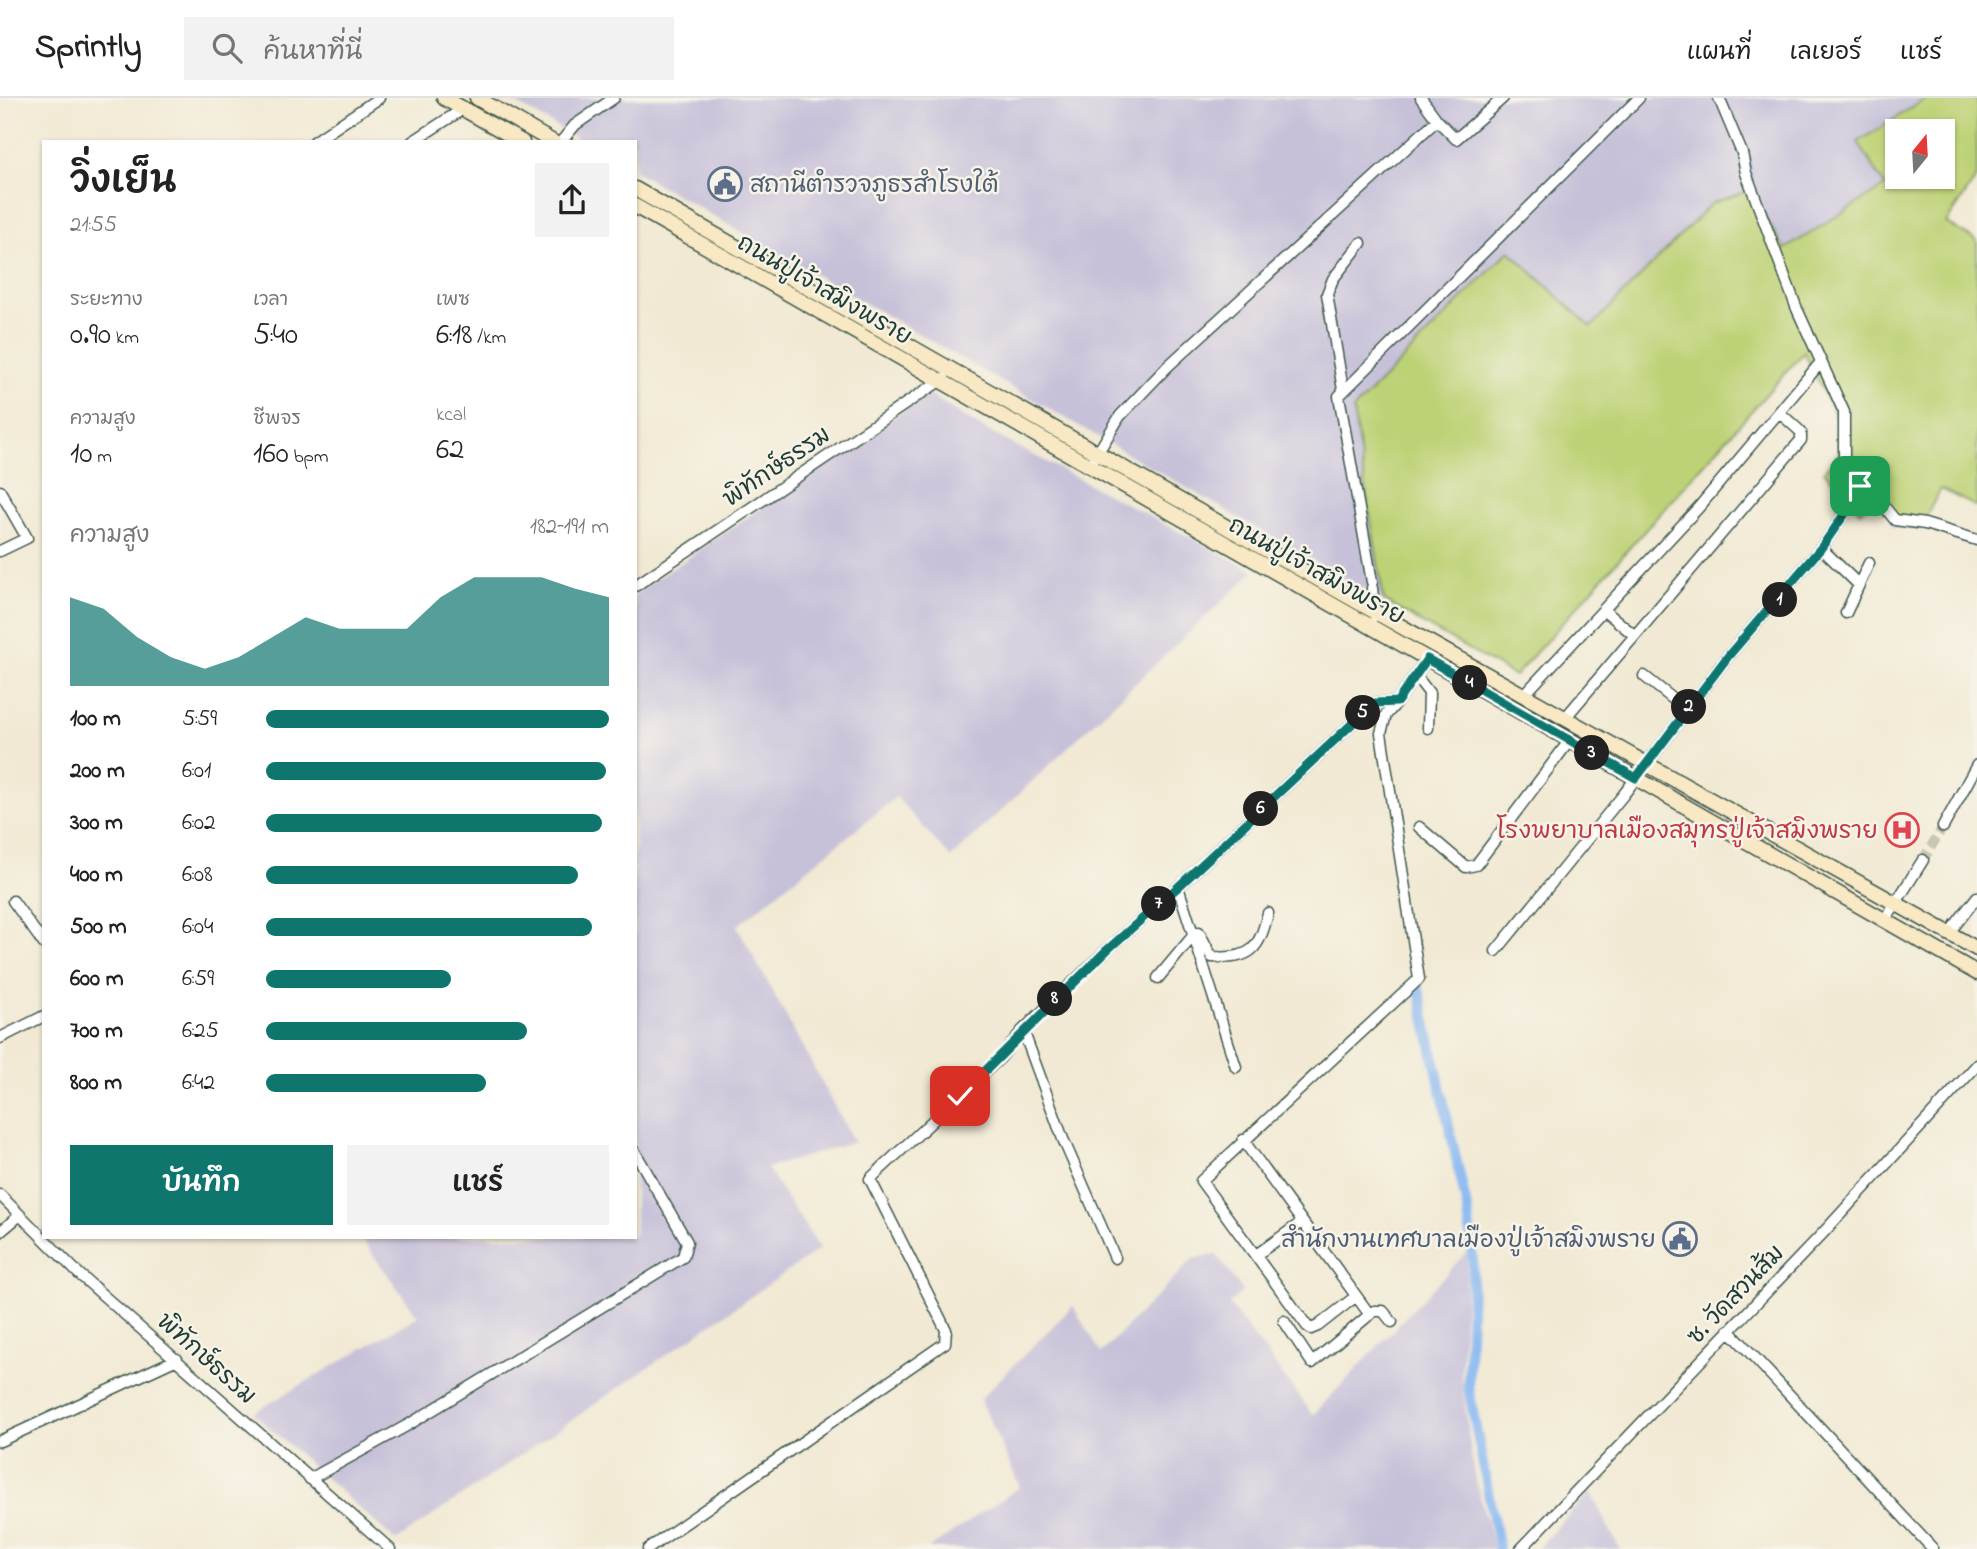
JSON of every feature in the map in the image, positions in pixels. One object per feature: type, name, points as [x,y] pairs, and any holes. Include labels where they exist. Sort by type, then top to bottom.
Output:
[{"type":"main road","points":[[444,98],[519,140]]},
{"type":"main road","points":[[477,98],[550,140]]},
{"type":"main road","name":"ถนนปู่เจ้าสมิงพราย","points":[[637,190],[691,230],[940,381],[1089,467],[1373,619],[1524,695],[1977,949]]},
{"type":"main road","name":"ถนนปู่เจ้าสมิงพราย","points":[[637,207],[691,230],[955,371],[1373,619],[1427,659],[1977,973]]},
{"type":"street","points":[[317,140],[379,98]]},
{"type":"street","points":[[563,140],[575,125],[614,98]]},
{"type":"street","points":[[1421,98],[1437,120],[1456,139],[1503,98]]},
{"type":"street","points":[[1373,619],[1372,585],[1338,405],[1343,390],[1639,98]]},
{"type":"street","points":[[1719,98],[1742,152],[1746,173],[1818,365],[1844,412],[1846,465],[1852,478],[1859,488],[1874,494],[1895,520],[1925,524],[1977,540]]},
{"type":"street","points":[[415,140],[463,108]]},
{"type":"street","points":[[1089,467],[1120,416],[1167,367],[1437,120]]},
{"type":"street","points":[[1343,390],[1327,294],[1333,279],[1361,243]]},
{"type":"street","points":[[1524,695],[1699,507],[1818,365]]},
{"type":"street","name":"พิทักษ์ธรรม","points":[[637,585],[955,371]]},
{"type":"street","points":[[1565,718],[1801,440],[1801,432],[1779,412]]},
{"type":"street","points":[[1496,951],[1636,778],[1687,710],[1821,548],[1851,505],[1859,488]]},
{"type":"street","points":[[0,491],[27,538],[0,551]]},
{"type":"street","points":[[1821,548],[1859,585]]},
{"type":"street","points":[[1846,612],[1869,563]]},
{"type":"street","points":[[1604,610],[1633,635]]},
{"type":"street","points":[[1355,1297],[1311,1328],[1201,1181],[1419,979],[1381,733],[1386,715],[1427,659]]},
{"type":"street","points":[[1416,676],[1429,693],[1428,728]]},
{"type":"street","points":[[1644,676],[1687,710]]},
{"type":"street","points":[[648,1549],[945,1343],[946,1330],[870,1179],[1000,1058],[1023,1030],[1107,950],[1370,707],[1375,703],[1397,702]]},
{"type":"street","points":[[1419,827],[1454,859],[1473,867],[1570,740]]},
{"type":"street","points":[[1943,827],[1977,765]]},
{"type":"street","points":[[1885,920],[1923,860]]},
{"type":"street","points":[[1178,887],[1236,1067]]},
{"type":"street","points":[[1949,933],[1977,897]]},
{"type":"street","points":[[13,901],[42,941]]},
{"type":"street","points":[[1186,915],[1195,923],[1208,955],[1220,957],[1248,953],[1256,948],[1268,913]]},
{"type":"street","points":[[1158,978],[1193,936]]},
{"type":"street","points":[[0,1038],[42,1017]]},
{"type":"street","points":[[1023,1030],[1063,1139],[1115,1258]]},
{"type":"street","name":"ซ. วัดสวนส้ม","points":[[1521,1549],[1977,1065]]},
{"type":"street","points":[[1243,1140],[1370,1315]]},
{"type":"street","points":[[310,1479],[408,1425],[683,1257],[687,1242],[673,1212],[637,1155]]},
{"type":"street","name":"พิทักษ์ธรรม","points":[[0,1195],[42,1238]]},
{"type":"street","points":[[0,1232],[19,1216]]},
{"type":"street","points":[[1255,1255],[1302,1222]]},
{"type":"street","name":"พิทักษ์ธรรม","points":[[43,1239],[390,1549]]},
{"type":"street","points":[[1284,1321],[1310,1360],[1315,1363],[1379,1309],[1392,1322]]},
{"type":"street","points":[[1729,1330],[1933,1549]]},
{"type":"street","points":[[0,1441],[177,1359]]},
{"type":"shaded area","points":[[507,98],[1927,98],[1893,119],[1885,119],[1885,124],[1858,141],[1885,186],[1784,249],[1749,192],[1712,203],[1591,327],[1509,251],[1353,410],[1384,601],[637,172],[637,140],[580,140]]},
{"type":"shaded area","points":[[928,394],[980,427],[1254,571],[951,858],[896,797],[737,926],[854,1142],[767,1168],[820,1249],[396,1541],[253,1413],[418,1316],[361,1239],[637,1239],[637,593]]},
{"type":"shaded area","points":[[1468,1251],[1461,1374],[1473,1470],[1494,1549],[928,1549],[1020,1487],[980,1399],[1073,1306],[1101,1353],[1193,1259],[1216,1254],[1243,1291],[1229,1304],[1313,1415]]},
{"type":"shaded area","points":[[1590,1492],[1620,1549],[1537,1549]]},
{"type":"green space","points":[[1927,98],[1977,98],[1977,177],[1946,223],[1977,241],[1977,507],[1941,489],[1919,528],[1897,515],[1877,495],[1860,512],[1824,471],[1841,450],[1841,427],[1804,352],[1515,676],[1384,601],[1353,410],[1509,251],[1591,327],[1712,203],[1749,191],[1785,249],[1885,186],[1885,189],[1955,189],[1955,119],[1894,119]]},
{"type":"green space","points":[[1885,125],[1885,186],[1858,142]]},
{"type":"waterway","points":[[1748,156],[1753,177]]},
{"type":"waterway","points":[[1891,521],[1893,525],[1920,529]]},
{"type":"waterway","points":[[1960,540],[1977,546]]},
{"type":"waterway","points":[[1417,981],[1468,1212],[1473,1261],[1468,1386],[1499,1549]]},
{"type":"tunnel","points":[[1923,860],[1943,827]]},
{"type":"place","name":"สถานีตำรวจภูธรสำโรงใต้","points":[[725,184]]},
{"type":"place","name":"โรงพยาบาลเมืองสมุทรปู่เจ้าสมิงพราย","points":[[1902,830]]},
{"type":"place","name":"สำนักงานเทศบาลเมืองปู่เจ้าสมิงพราย","points":[[1680,1239]]},
{"type":"route","points":[[960,1096],[1016,1042],[1023,1030],[1107,950],[1370,707],[1375,703],[1397,702],[1427,659],[1636,778],[1729,655],[1821,548],[1851,505],[1860,486]]}]
